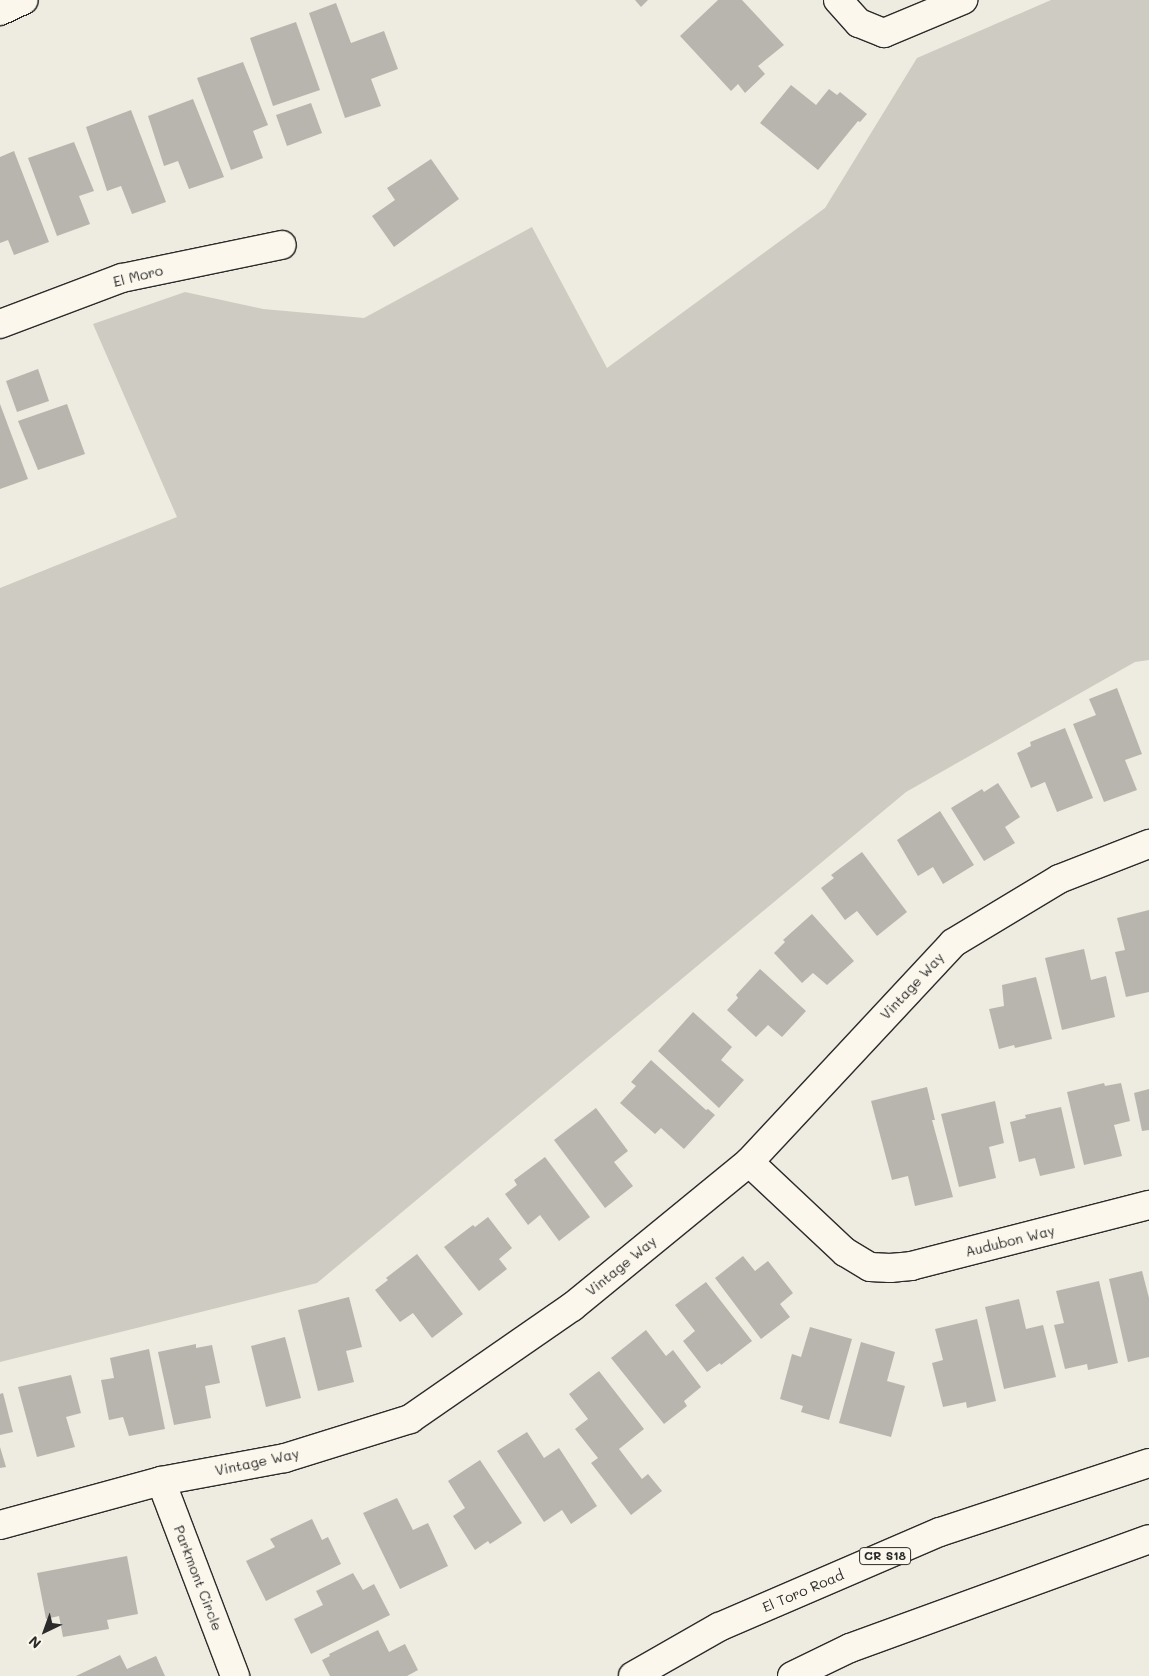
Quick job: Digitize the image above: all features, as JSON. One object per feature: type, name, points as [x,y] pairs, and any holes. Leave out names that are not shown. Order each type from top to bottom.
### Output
[{"type":"street","points":[[0,11],[24,0]]},
{"type":"street","points":[[838,0],[859,23],[884,33],[963,0]]},
{"type":"street","name":"El Moro","points":[[0,324],[122,278],[282,245]]},
{"type":"street","name":"Vintage Way","points":[[0,1525],[161,1481],[285,1458],[410,1419],[572,1306],[749,1162],[953,943],[1059,879],[1149,844]]},
{"type":"street","name":"Audubon Way","points":[[749,1162],[845,1252],[870,1267],[911,1266],[1149,1205]]},
{"type":"street","name":"El Toro Road","points":[[633,1676],[718,1627],[940,1532],[1149,1463]]},
{"type":"street","name":"Parkmont Circle","points":[[161,1481],[235,1676]]},
{"type":"street","points":[[792,1676],[850,1648],[1149,1539]]},
{"type":"shaded area","points":[[1051,0],[1149,0],[1149,660],[1135,662],[906,792],[317,1283],[0,1362],[0,588],[177,517],[93,324],[185,292],[263,309],[364,318],[532,227],[607,368],[825,208],[917,58]]},
{"type":"building","points":[[635,0],[648,0],[641,7]]},
{"type":"building","points":[[718,0],[742,0],[784,45],[758,66],[765,74],[745,93],[738,84],[731,91],[680,36]]},
{"type":"building","points":[[336,3],[351,43],[384,31],[398,69],[371,79],[381,106],[345,118],[309,13]]},
{"type":"building","points":[[296,22],[320,90],[273,106],[250,38]]},
{"type":"building","points":[[243,62],[268,125],[253,131],[263,158],[231,170],[197,78]]},
{"type":"building","points":[[791,85],[816,105],[829,89],[837,95],[840,92],[867,114],[860,122],[858,121],[818,170],[760,123]]},
{"type":"building","points":[[193,99],[224,177],[189,189],[178,161],[164,166],[148,116]]},
{"type":"building","points":[[311,103],[322,133],[287,146],[276,115]]},
{"type":"building","points":[[131,110],[166,202],[132,214],[121,186],[107,191],[86,127]]},
{"type":"building","points":[[74,142],[94,191],[79,196],[90,224],[57,236],[28,158]]},
{"type":"building","points":[[14,151],[49,242],[14,255],[8,240],[0,243],[0,157]]},
{"type":"building","points":[[431,159],[459,199],[394,247],[372,216],[395,200],[387,188]]},
{"type":"building","points":[[38,369],[49,401],[17,412],[6,381]]},
{"type":"building","points":[[0,404],[28,479],[0,489]]},
{"type":"building","points":[[67,404],[85,454],[38,470],[18,421]]},
{"type":"building","points":[[1117,688],[1142,754],[1125,760],[1137,790],[1104,802],[1073,724],[1096,715],[1089,699]]},
{"type":"building","points":[[1065,728],[1093,798],[1057,812],[1045,782],[1031,788],[1017,753],[1031,746],[1030,742]]},
{"type":"building","points":[[998,783],[1020,817],[1005,827],[1015,843],[984,861],[951,808],[982,789],[984,792]]},
{"type":"building","points":[[940,811],[974,865],[943,884],[933,867],[918,876],[897,840]]},
{"type":"building","points":[[862,852],[907,912],[877,936],[857,911],[845,920],[821,888],[834,878],[831,875]]},
{"type":"building","points":[[1149,910],[1149,992],[1126,997],[1115,952],[1125,950],[1117,918]]},
{"type":"building","points":[[812,914],[854,961],[827,985],[813,973],[802,983],[774,953],[785,942],[783,940]]},
{"type":"building","points":[[1084,949],[1091,980],[1106,976],[1115,1017],[1062,1030],[1045,958]]},
{"type":"building","points":[[760,969],[806,1011],[782,1037],[768,1025],[756,1037],[727,1010],[738,998],[736,995]]},
{"type":"building","points":[[1036,977],[1052,1039],[1015,1048],[1014,1045],[999,1049],[989,1009],[1004,1006],[1002,985]]},
{"type":"building","points":[[693,1012],[732,1047],[721,1060],[744,1080],[719,1108],[658,1051]]},
{"type":"building","points":[[651,1060],[706,1110],[708,1109],[715,1115],[684,1149],[661,1128],[655,1134],[620,1103],[636,1086],[631,1082]]},
{"type":"building","points":[[1104,1083],[1105,1086],[1121,1083],[1130,1121],[1114,1125],[1122,1156],[1084,1165],[1067,1092]]},
{"type":"building","points":[[927,1087],[935,1120],[932,1120],[953,1197],[915,1206],[908,1176],[892,1180],[871,1101]]},
{"type":"building","points":[[1149,1089],[1149,1130],[1142,1131],[1134,1093]]},
{"type":"building","points":[[995,1101],[1004,1143],[989,1147],[996,1178],[959,1187],[941,1114]]},
{"type":"building","points":[[1061,1107],[1075,1168],[1040,1176],[1035,1158],[1019,1162],[1010,1122],[1026,1118],[1025,1115]]},
{"type":"building","points":[[596,1108],[628,1151],[614,1162],[633,1186],[605,1208],[554,1140]]},
{"type":"building","points":[[545,1157],[590,1217],[559,1241],[540,1215],[528,1225],[505,1194],[517,1185],[514,1180]]},
{"type":"building","points":[[488,1217],[512,1248],[499,1259],[507,1269],[479,1291],[444,1247],[473,1225],[475,1227]]},
{"type":"building","points":[[417,1254],[463,1314],[432,1338],[413,1313],[400,1322],[375,1290],[388,1280],[386,1278]]},
{"type":"building","points":[[743,1256],[755,1271],[768,1261],[793,1293],[780,1304],[790,1317],[761,1339],[715,1278]]},
{"type":"building","points":[[1142,1271],[1149,1298],[1149,1357],[1128,1362],[1109,1279]]},
{"type":"building","points":[[1099,1281],[1118,1363],[1088,1370],[1087,1364],[1065,1369],[1054,1325],[1064,1323],[1056,1291]]},
{"type":"building","points":[[706,1282],[752,1341],[721,1365],[720,1363],[707,1372],[683,1341],[695,1331],[675,1305]]},
{"type":"building","points":[[349,1297],[362,1347],[346,1351],[354,1382],[318,1391],[298,1310]]},
{"type":"building","points":[[1019,1299],[1026,1329],[1043,1325],[1056,1377],[1004,1389],[985,1307]]},
{"type":"building","points":[[977,1319],[996,1401],[967,1408],[966,1402],[943,1407],[932,1363],[943,1360],[935,1329]]},
{"type":"building","points":[[810,1327],[852,1339],[829,1420],[801,1412],[803,1406],[780,1399],[792,1354],[801,1357]]},
{"type":"building","points":[[646,1330],[666,1356],[673,1350],[701,1387],[684,1401],[687,1406],[664,1424],[611,1358]]},
{"type":"building","points":[[285,1337],[301,1398],[266,1407],[251,1346]]},
{"type":"building","points":[[861,1342],[895,1352],[887,1381],[905,1386],[891,1437],[839,1423]]},
{"type":"building","points":[[196,1344],[196,1348],[212,1345],[220,1383],[205,1386],[211,1418],[174,1425],[158,1352]]},
{"type":"building","points":[[149,1349],[165,1429],[129,1436],[123,1417],[109,1420],[101,1380],[114,1378],[110,1358]]},
{"type":"building","points":[[599,1371],[644,1429],[619,1449],[642,1479],[648,1474],[662,1491],[631,1515],[591,1463],[598,1458],[575,1429],[588,1419],[569,1394]]},
{"type":"building","points":[[71,1375],[81,1413],[66,1417],[75,1447],[37,1457],[18,1387]]},
{"type":"building","points":[[3,1393],[13,1432],[0,1435],[0,1394]]},
{"type":"building","points":[[527,1432],[544,1458],[559,1448],[597,1506],[571,1524],[562,1510],[544,1522],[497,1451]]},
{"type":"building","points":[[0,1447],[6,1467],[0,1468]]},
{"type":"building","points":[[480,1460],[522,1523],[490,1544],[488,1541],[475,1550],[453,1516],[465,1508],[448,1481]]},
{"type":"building","points":[[397,1498],[413,1530],[428,1523],[448,1566],[400,1589],[363,1513]]},
{"type":"building","points":[[312,1519],[322,1540],[328,1537],[341,1564],[266,1601],[246,1561],[275,1547],[270,1539]]},
{"type":"building","points":[[127,1556],[138,1614],[107,1620],[109,1629],[63,1637],[59,1616],[46,1619],[37,1573]]},
{"type":"building","points":[[353,1573],[363,1590],[374,1584],[390,1615],[311,1654],[294,1619],[323,1605],[316,1591]]},
{"type":"building","points":[[378,1630],[389,1652],[405,1644],[418,1670],[407,1676],[330,1676],[322,1660],[330,1656],[329,1654]]},
{"type":"building","points":[[120,1655],[127,1669],[156,1656],[165,1676],[76,1676]]}]
